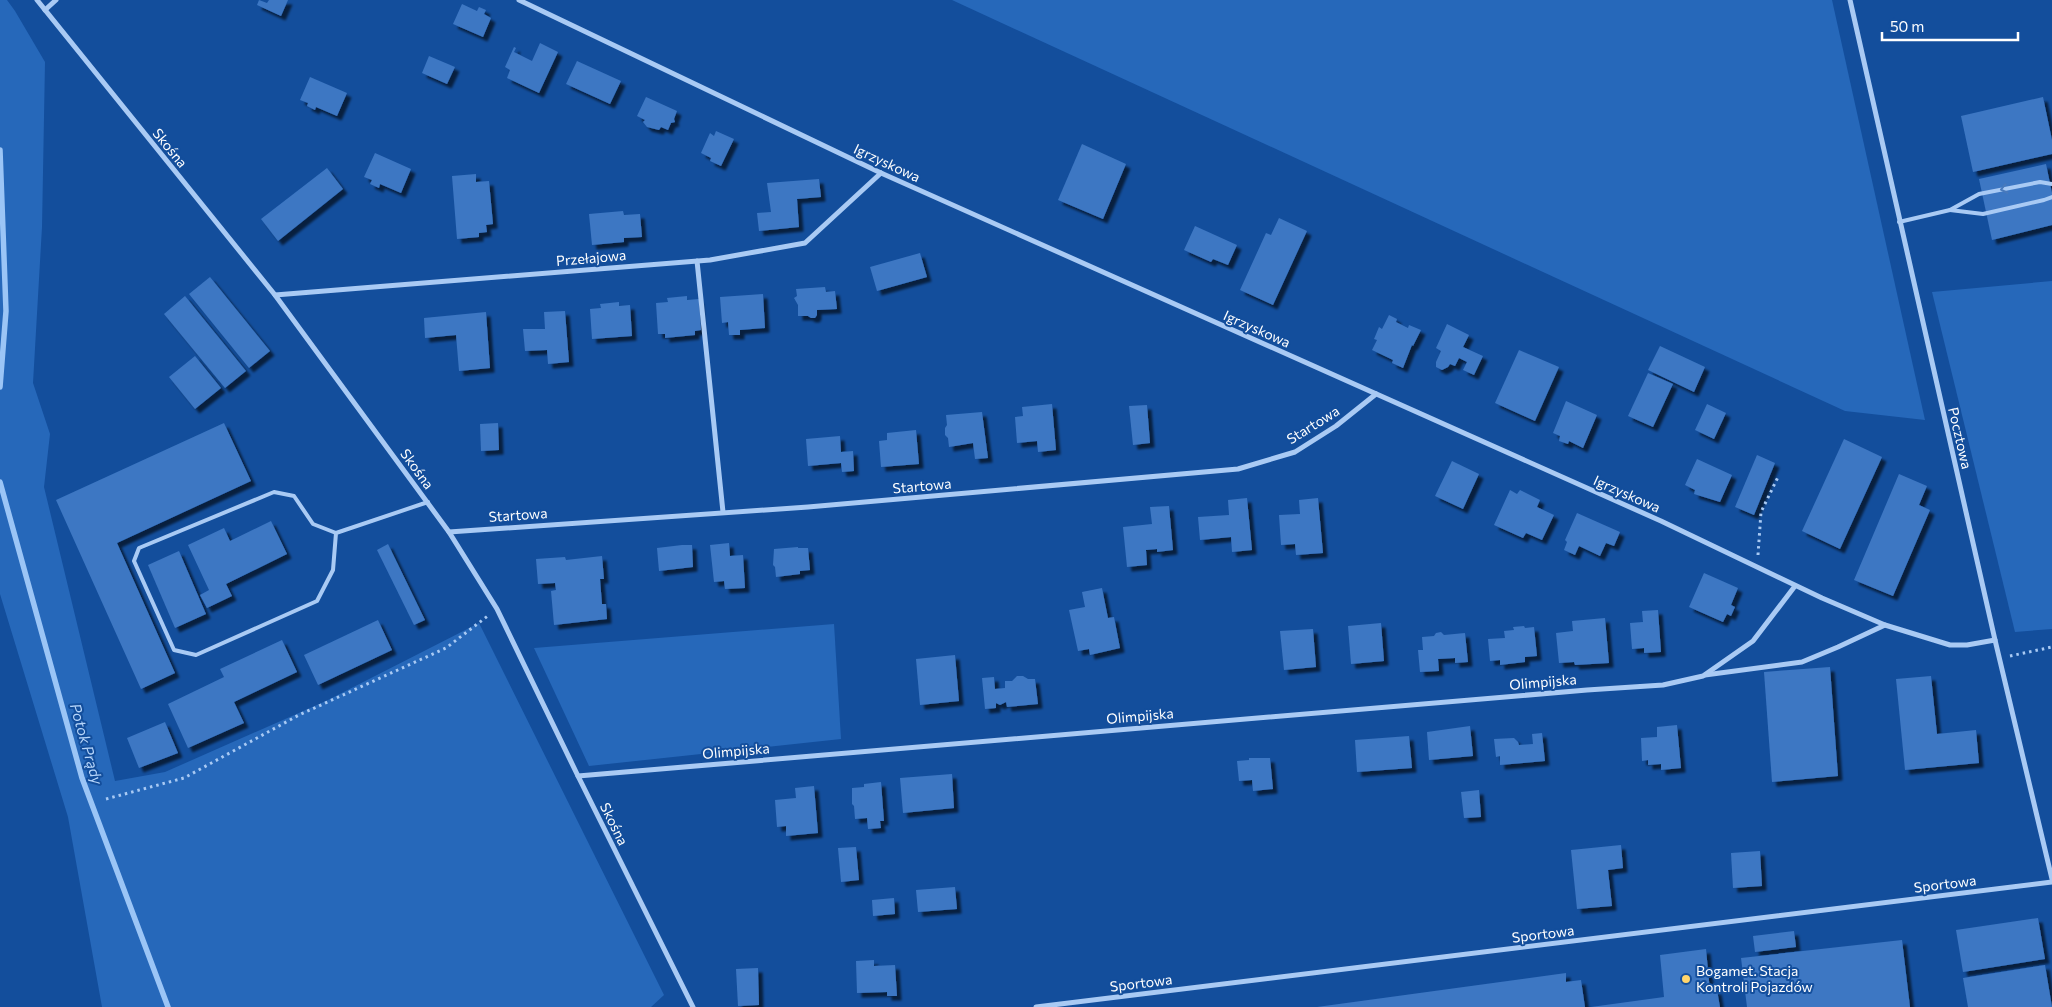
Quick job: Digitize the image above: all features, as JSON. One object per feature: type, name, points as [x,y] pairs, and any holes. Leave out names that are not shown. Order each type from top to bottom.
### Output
[{"type":"street","name":"Skośna","points":[[37,0],[275,295],[449,532],[497,608],[693,1007]]},
{"type":"street","points":[[45,10],[56,0]]},
{"type":"street","name":"Igrzyskowa","points":[[519,0],[881,173],[1661,521],[1795,586],[1885,625],[1950,645],[1967,645],[1995,640]]},
{"type":"street","name":"Pocztowa","points":[[1850,0],[1899,222],[2052,881]]},
{"type":"street","name":"Przełajowa","points":[[275,295],[696,261],[805,243],[881,173]]},
{"type":"street","points":[[696,261],[723,512]]},
{"type":"street","name":"Startowa","points":[[449,532],[808,507],[1238,469],[1295,452],[1336,426],[1376,394]]},
{"type":"street","name":"Olimpijska","points":[[1703,676],[1753,640],[1795,586]]},
{"type":"street","name":"Olimpijska","points":[[578,776],[1663,685],[1703,676],[1802,662],[1838,648],[1885,625]]},
{"type":"street","name":"Sportowa","points":[[1036,1007],[2052,881]]},
{"type":"lane","points":[[1899,222],[1950,210],[1979,194],[2040,182],[2052,184]]},
{"type":"lane","points":[[1950,210],[1983,214],[2044,200],[2052,196]]},
{"type":"lane","points":[[336,533],[333,570],[317,601],[196,656],[174,650],[134,561],[139,548],[274,492],[294,496],[313,524],[336,533],[428,502]]},
{"type":"path","points":[[1758,567],[1761,512],[1779,475]]},
{"type":"path","points":[[106,799],[184,778],[299,715],[446,648],[497,608]]},
{"type":"path","points":[[2000,658],[2052,647]]},
{"type":"shaded area","points":[[0,0],[7,0],[15,11],[45,62],[42,227],[33,383],[50,434],[44,487],[115,781],[165,772],[326,701],[479,623],[664,995],[651,1007],[102,1007],[68,817],[0,594]]},
{"type":"shaded area","points":[[952,0],[1832,0],[1925,420],[1845,411]]},
{"type":"shaded area","points":[[2052,281],[2052,629],[2015,632],[1932,292]]},
{"type":"shaded area","points":[[834,624],[841,739],[589,766],[534,648]]},
{"type":"building","points":[[259,0],[267,3],[269,0],[288,0],[281,16],[257,5]]},
{"type":"building","points":[[462,4],[477,11],[479,7],[486,10],[484,14],[491,18],[483,37],[453,24]]},
{"type":"building","points":[[540,43],[558,52],[539,93],[507,78],[510,70],[505,67],[514,47],[516,48],[514,52],[532,61]]},
{"type":"building","points":[[429,56],[455,67],[447,84],[422,73]]},
{"type":"building","points":[[577,61],[621,81],[610,104],[566,84]]},
{"type":"building","points":[[310,77],[347,93],[337,116],[316,107],[315,110],[307,106],[308,103],[300,100]]},
{"type":"building","points":[[646,97],[677,111],[674,119],[675,122],[671,123],[668,130],[661,127],[659,130],[647,127],[643,122],[645,120],[637,116]]},
{"type":"building","points":[[2043,97],[2052,140],[2052,154],[1973,172],[1961,116]]},
{"type":"building","points":[[716,131],[734,139],[721,166],[710,161],[711,158],[701,153],[710,133],[714,136]]},
{"type":"building","points":[[1082,144],[1126,164],[1103,219],[1058,200]]},
{"type":"building","points":[[375,153],[411,169],[401,193],[380,184],[379,188],[370,184],[372,180],[364,177]]},
{"type":"building","points":[[2046,164],[2052,193],[2052,225],[1992,240],[1979,179]]},
{"type":"building","points":[[327,168],[343,189],[278,241],[261,219]]},
{"type":"building","points":[[476,174],[476,182],[489,181],[493,224],[486,225],[487,232],[479,233],[479,237],[457,239],[452,176]]},
{"type":"building","points":[[819,179],[821,197],[797,199],[799,227],[759,231],[757,213],[771,212],[767,183]]},
{"type":"building","points":[[623,211],[624,215],[640,214],[642,237],[624,238],[624,242],[592,245],[589,214]]},
{"type":"building","points":[[1279,218],[1307,231],[1273,305],[1240,290],[1266,233],[1271,235]]},
{"type":"building","points":[[1195,226],[1237,245],[1228,265],[1213,259],[1211,262],[1184,250]]},
{"type":"building","points":[[920,253],[927,277],[877,291],[870,267]]},
{"type":"building","points":[[210,277],[270,351],[249,368],[189,294]]},
{"type":"building","points":[[825,287],[826,292],[835,291],[837,309],[817,310],[815,318],[798,316],[798,305],[794,298],[797,296],[796,289]]},
{"type":"building","points":[[763,294],[765,328],[740,330],[740,335],[729,335],[728,322],[722,323],[720,297]]},
{"type":"building","points":[[185,296],[246,371],[225,388],[164,314]]},
{"type":"building","points":[[687,296],[687,300],[699,299],[701,330],[695,331],[695,335],[665,338],[665,334],[658,334],[656,303],[668,302],[667,298]]},
{"type":"building","points":[[619,302],[619,306],[630,305],[632,336],[592,339],[590,309],[601,308],[600,304]]},
{"type":"building","points":[[565,311],[569,362],[548,364],[547,350],[525,351],[523,329],[545,329],[544,312]]},
{"type":"building","points":[[486,312],[490,368],[459,371],[456,335],[425,338],[424,318]]},
{"type":"building","points":[[1389,315],[1397,319],[1396,322],[1408,328],[1409,325],[1421,330],[1412,345],[1403,368],[1392,363],[1393,360],[1372,350],[1377,340],[1374,339],[1379,327],[1382,329]]},
{"type":"building","points":[[1447,324],[1469,335],[1463,347],[1483,356],[1474,375],[1463,370],[1467,362],[1459,358],[1455,366],[1450,364],[1442,370],[1436,367],[1441,351],[1436,348]]},
{"type":"building","points":[[1660,346],[1705,367],[1694,392],[1648,370]]},
{"type":"building","points":[[1519,350],[1559,367],[1535,421],[1495,403]]},
{"type":"building","points":[[195,356],[221,388],[195,409],[169,377]]},
{"type":"building","points":[[1648,373],[1673,384],[1653,427],[1628,416]]},
{"type":"building","points":[[1566,401],[1597,415],[1583,448],[1569,441],[1568,444],[1559,441],[1560,436],[1553,433]]},
{"type":"building","points":[[1052,404],[1056,450],[1038,452],[1037,441],[1017,443],[1015,417],[1023,416],[1022,407]]},
{"type":"building","points":[[1707,404],[1726,413],[1714,439],[1695,430]]},
{"type":"building","points":[[1147,405],[1150,443],[1133,445],[1129,406]]},
{"type":"building","points":[[982,412],[988,458],[975,459],[973,443],[949,447],[948,438],[945,435],[946,415]]},
{"type":"building","points":[[224,423],[251,481],[117,543],[175,673],[141,689],[56,500]]},
{"type":"building","points":[[498,423],[499,450],[481,451],[480,424]]},
{"type":"building","points":[[916,430],[919,464],[881,467],[879,441],[887,440],[887,433]]},
{"type":"building","points":[[840,436],[841,452],[853,451],[854,471],[842,472],[841,463],[808,466],[806,439]]},
{"type":"building","points":[[1844,439],[1882,457],[1840,549],[1802,531]]},
{"type":"building","points":[[1757,455],[1775,463],[1754,515],[1735,507]]},
{"type":"building","points":[[1697,459],[1732,475],[1720,502],[1694,494],[1695,490],[1685,485]]},
{"type":"building","points":[[1452,461],[1479,474],[1463,509],[1435,496]]},
{"type":"building","points":[[1899,474],[1927,486],[1919,505],[1930,510],[1893,596],[1854,580]]},
{"type":"building","points":[[1510,490],[1517,494],[1520,490],[1540,500],[1537,507],[1554,515],[1542,540],[1526,533],[1523,538],[1494,525]]},
{"type":"building","points":[[1247,498],[1252,550],[1232,552],[1231,537],[1200,540],[1198,517],[1229,515],[1228,500]]},
{"type":"building","points":[[1318,498],[1323,553],[1296,555],[1295,544],[1281,545],[1279,515],[1300,514],[1299,500]]},
{"type":"building","points":[[1169,506],[1173,550],[1157,552],[1157,549],[1146,550],[1147,565],[1127,567],[1123,527],[1152,524],[1150,507]]},
{"type":"building","points":[[1577,513],[1620,532],[1614,546],[1606,543],[1600,556],[1579,546],[1575,555],[1564,550],[1567,542],[1565,540]]},
{"type":"building","points":[[271,521],[287,554],[226,584],[232,596],[207,608],[200,595],[209,590],[188,545],[224,528],[230,541]]},
{"type":"building","points":[[729,543],[730,556],[743,555],[745,588],[725,589],[724,581],[714,582],[710,545]]},
{"type":"building","points":[[388,544],[425,620],[414,625],[377,550]]},
{"type":"building","points":[[692,545],[693,567],[659,571],[657,548]]},
{"type":"building","points":[[808,548],[810,570],[800,571],[800,574],[776,577],[773,565],[774,549]]},
{"type":"building","points":[[179,551],[206,614],[175,628],[148,565]]},
{"type":"building","points":[[602,556],[604,579],[600,579],[602,604],[606,604],[607,619],[554,625],[551,591],[556,590],[555,583],[538,584],[536,559],[565,557],[566,560]]},
{"type":"building","points":[[1704,573],[1738,588],[1731,605],[1735,607],[1731,616],[1727,614],[1723,622],[1689,607]]},
{"type":"building","points":[[1102,588],[1108,618],[1114,617],[1120,648],[1090,655],[1089,649],[1078,651],[1069,610],[1085,607],[1082,592]]},
{"type":"building","points":[[1658,610],[1661,652],[1644,653],[1644,648],[1632,649],[1630,623],[1643,622],[1642,611]]},
{"type":"building","points":[[1605,618],[1609,663],[1575,665],[1574,662],[1559,663],[1556,633],[1573,631],[1572,621]]},
{"type":"building","points":[[378,620],[392,650],[318,685],[304,655]]},
{"type":"building","points":[[1381,623],[1384,661],[1351,664],[1348,626]]},
{"type":"building","points":[[1524,626],[1525,628],[1534,627],[1537,656],[1525,657],[1525,662],[1500,665],[1500,660],[1490,661],[1488,639],[1505,638],[1504,631],[1514,630],[1513,627]]},
{"type":"building","points":[[1313,629],[1316,667],[1284,670],[1280,631]]},
{"type":"building","points":[[1441,632],[1444,635],[1465,633],[1468,662],[1455,663],[1455,658],[1438,659],[1439,671],[1420,672],[1418,650],[1423,650],[1422,637],[1434,636],[1436,633]]},
{"type":"building","points":[[282,640],[297,672],[234,702],[244,723],[188,748],[168,704],[224,677],[220,669]]},
{"type":"building","points":[[955,655],[959,701],[920,705],[916,659]]},
{"type":"building","points":[[1830,667],[1838,776],[1772,782],[1764,672]]},
{"type":"building","points":[[1017,676],[1035,679],[1038,704],[1007,707],[1006,702],[1000,705],[996,703],[996,708],[985,709],[982,678],[994,677],[995,689],[1005,688],[1005,681],[1012,681]]},
{"type":"building","points":[[1931,676],[1937,734],[1976,730],[1979,763],[1905,770],[1896,679]]},
{"type":"building","points":[[165,722],[178,753],[139,768],[127,738]]},
{"type":"building","points":[[1677,725],[1681,768],[1661,770],[1661,764],[1648,765],[1648,760],[1642,761],[1641,738],[1657,737],[1657,727]]},
{"type":"building","points":[[1470,726],[1473,756],[1429,760],[1427,732]]},
{"type":"building","points":[[1542,733],[1545,761],[1500,765],[1500,756],[1496,757],[1494,739],[1514,738],[1519,745],[1533,744],[1532,734]]},
{"type":"building","points":[[1409,736],[1412,768],[1357,772],[1355,740]]},
{"type":"building","points":[[1249,758],[1270,758],[1273,789],[1253,791],[1252,780],[1239,781],[1237,761],[1249,760]]},
{"type":"building","points":[[952,774],[954,808],[903,813],[900,778]]},
{"type":"building","points":[[881,782],[884,821],[880,821],[881,828],[868,829],[867,818],[855,819],[854,806],[852,804],[852,788]]},
{"type":"building","points":[[814,786],[818,833],[786,836],[786,826],[777,827],[775,800],[796,798],[795,788]]},
{"type":"building","points":[[1479,790],[1481,817],[1464,818],[1461,792]]},
{"type":"building","points":[[1621,845],[1623,868],[1608,870],[1612,906],[1577,909],[1571,850]]},
{"type":"building","points":[[856,847],[859,880],[841,882],[838,848]]},
{"type":"building","points":[[1760,851],[1762,886],[1733,888],[1731,853]]},
{"type":"building","points":[[955,887],[957,909],[918,912],[916,890]]},
{"type":"building","points":[[894,898],[895,914],[873,916],[872,900]]},
{"type":"building","points":[[2038,918],[2045,959],[1963,972],[1956,930]]},
{"type":"building","points":[[1794,931],[1796,947],[1755,952],[1753,936]]},
{"type":"building","points":[[1902,940],[1910,1007],[1747,1007],[1741,958]]},
{"type":"building","name":"Bogamet. Stacja Kontroli Pojazdów","points":[[1706,949],[1710,991],[1717,990],[1720,1007],[1591,1007],[1664,997],[1660,955]]},
{"type":"building","points":[[874,960],[874,966],[895,965],[897,996],[887,996],[887,992],[857,993],[856,961]]},
{"type":"building","points":[[2045,965],[2052,1007],[1968,1007],[1963,978]]},
{"type":"building","points":[[758,968],[759,1005],[738,1006],[736,969]]},
{"type":"building","points":[[1566,973],[1566,982],[1581,980],[1585,1007],[1317,1007]]},
{"type":"waterway","name":"Potok Prądy","points":[[0,150],[6,311],[0,387]]},
{"type":"waterway","name":"Potok Prądy","points":[[0,482],[82,778],[168,1007]]},
{"type":"place","name":"Bogamet. Stacja Kontroli Pojazdów","points":[[1686,979]]}]
